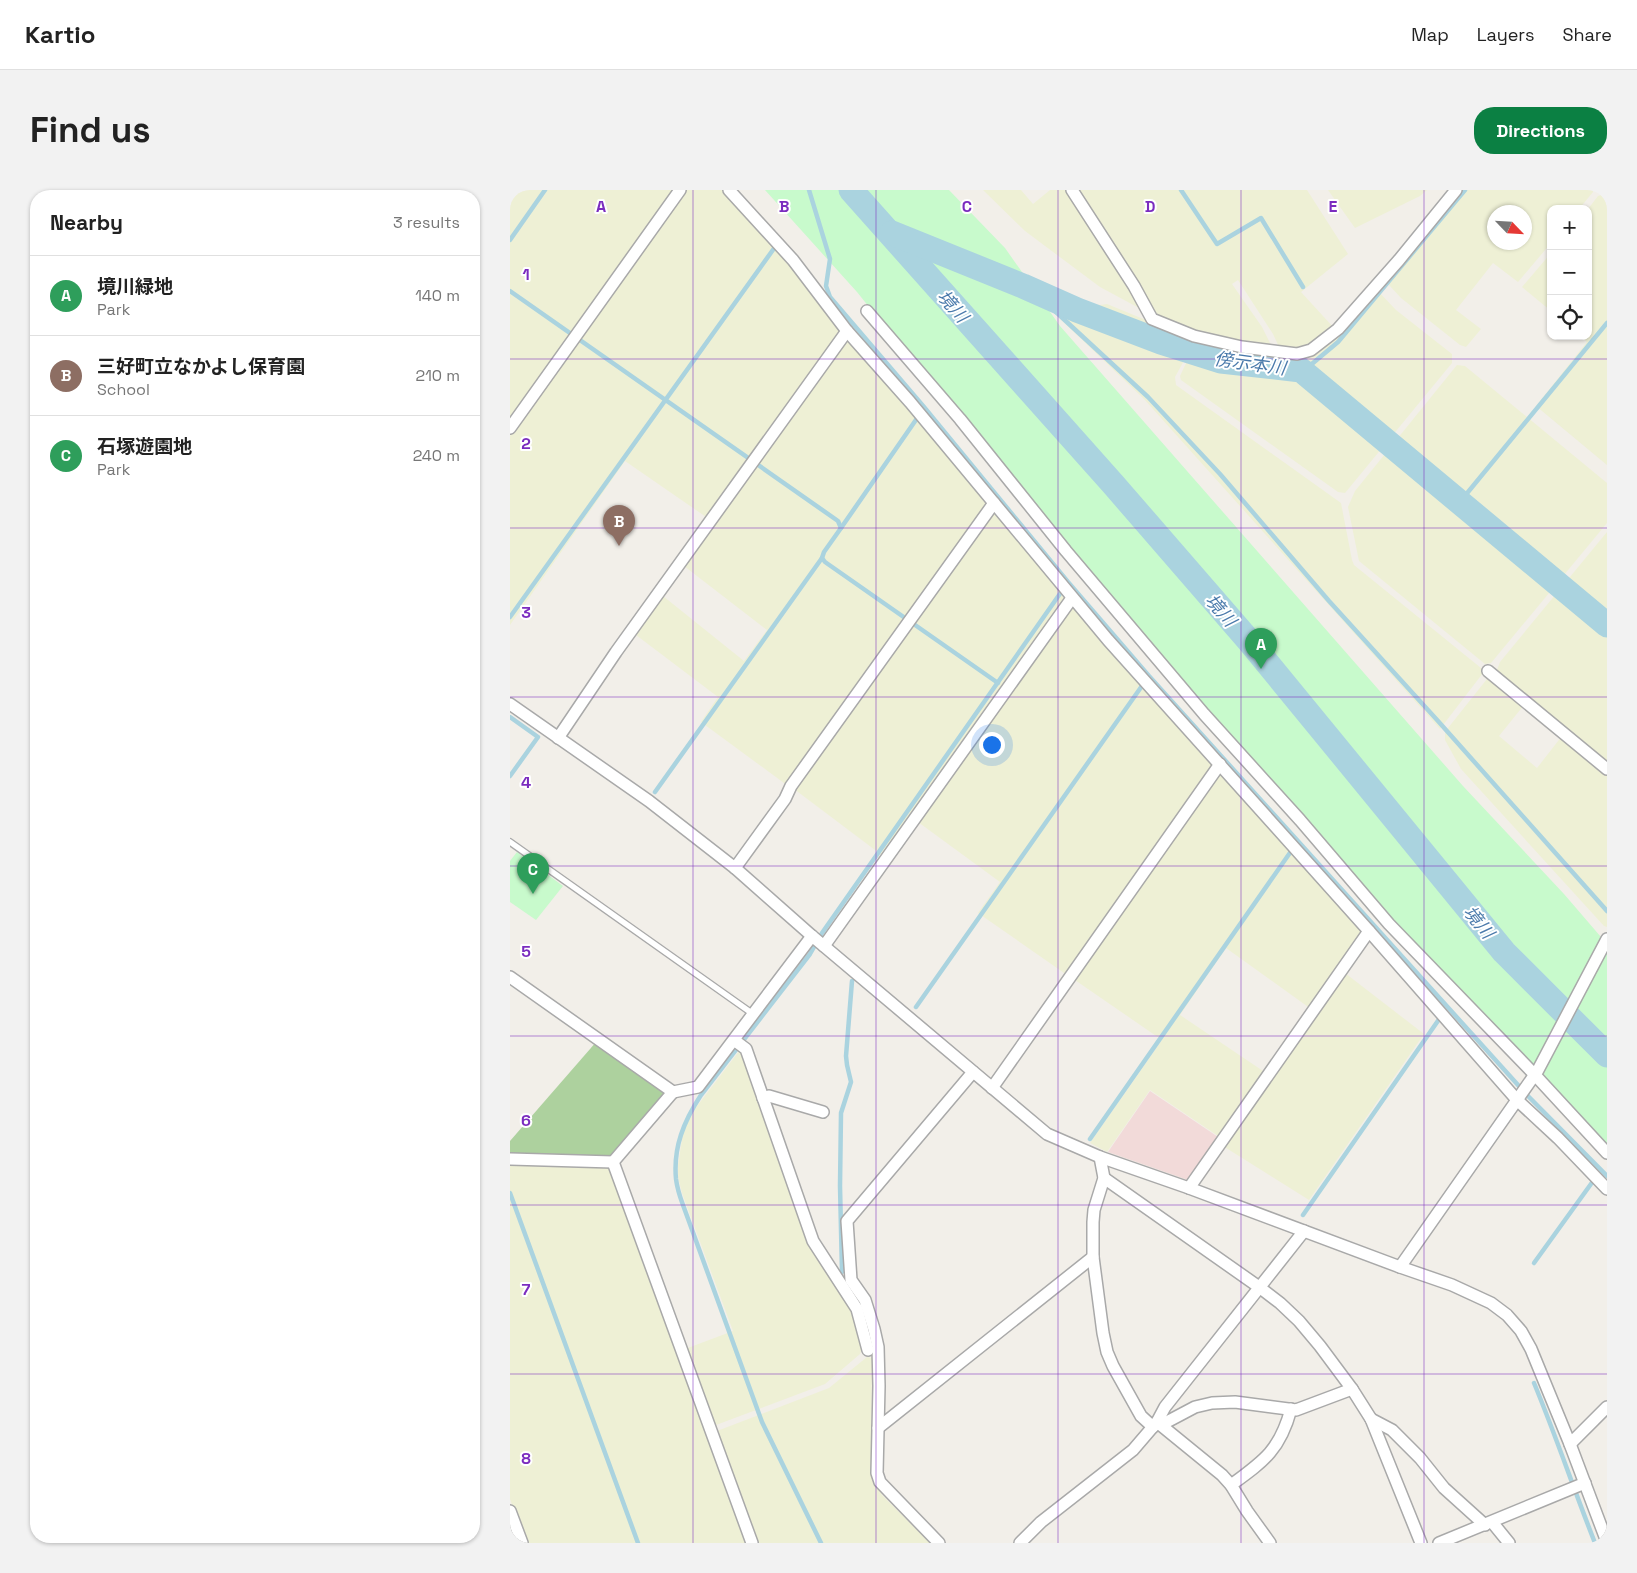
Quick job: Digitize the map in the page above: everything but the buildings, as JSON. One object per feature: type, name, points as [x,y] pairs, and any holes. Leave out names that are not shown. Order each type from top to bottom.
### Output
[{"type":"street","points":[[510,428],[680,190]]},
{"type":"street","points":[[729,190],[793,260],[847,331],[910,402],[1072,598],[1517,1100],[1558,1138],[1607,1189]]},
{"type":"street","points":[[1072,190],[1134,286],[1152,320],[1195,336],[1242,347],[1297,354],[1311,350],[1338,329],[1399,260],[1456,190]]},
{"type":"street","points":[[867,311],[1204,714],[1300,820],[1389,924],[1607,1153]]},
{"type":"street","points":[[558,738],[616,652],[847,331]]},
{"type":"street","points":[[736,868],[785,799],[791,786],[994,503]]},
{"type":"street","points":[[824,946],[1072,598]]},
{"type":"street","points":[[1488,671],[1607,769]]},
{"type":"street","points":[[510,704],[649,801],[736,868],[812,936],[1047,1134],[1100,1157],[1452,1285],[1491,1303],[1507,1315],[1521,1330],[1531,1349],[1607,1542]]},
{"type":"street","points":[[992,1088],[1220,764]]},
{"type":"street","points":[[1189,1188],[1370,932]]},
{"type":"street","points":[[613,1162],[673,1092],[698,1087],[812,936]]},
{"type":"street","points":[[1400,1267],[1534,1076],[1607,939]]},
{"type":"street","points":[[510,977],[673,1092]]},
{"type":"street","points":[[734,1040],[746,1049],[813,1241],[846,1282],[865,1300],[878,1347],[877,1473],[880,1482],[939,1543]]},
{"type":"street","points":[[868,1350],[857,1309],[846,1282],[847,1221],[973,1072]]},
{"type":"street","points":[[763,1098],[769,1096],[823,1112]]},
{"type":"street","points":[[1100,1157],[1104,1178],[1094,1210],[1093,1257],[1106,1352],[1141,1416],[1157,1425],[1222,1475],[1231,1485],[1270,1543]]},
{"type":"street","points":[[510,1159],[613,1162]]},
{"type":"street","points":[[613,1162],[752,1543]]},
{"type":"street","points":[[1104,1178],[1259,1287],[1299,1321],[1352,1389],[1371,1419],[1421,1543]]},
{"type":"street","points":[[1020,1543],[1041,1522],[1133,1450],[1157,1425],[1166,1407],[1304,1231]]},
{"type":"street","points":[[878,1428],[1093,1257]]},
{"type":"street","points":[[1157,1425],[1194,1407],[1212,1403],[1235,1402],[1296,1410],[1352,1389]]},
{"type":"street","points":[[1570,1444],[1607,1408]]},
{"type":"street","points":[[1231,1485],[1258,1465],[1275,1447],[1283,1434],[1291,1409]]},
{"type":"street","points":[[1371,1419],[1392,1430],[1425,1464],[1444,1488],[1509,1543]]},
{"type":"street","points":[[1439,1543],[1585,1483]]},
{"type":"street","points":[[510,1511],[522,1543]]},
{"type":"lane","points":[[510,842],[754,1014]]},
{"type":"shaded area","points":[[1150,1091],[1221,1139],[1188,1180],[1108,1152]]},
{"type":"green space","points":[[510,190],[675,190],[510,423]]},
{"type":"green space","points":[[683,190],[724,190],[772,241],[842,331],[709,519],[625,461],[510,625],[510,436]]},
{"type":"green space","points":[[765,190],[949,190],[1005,248],[1060,326],[1463,786],[1564,894],[1607,944],[1607,1155],[1516,1058],[1093,587],[857,292]]},
{"type":"green space","points":[[983,190],[1021,190],[1033,204],[1050,190],[1067,190],[1132,293],[1139,308],[1100,287],[1025,231]]},
{"type":"green space","points":[[1077,190],[1307,190],[1348,254],[1301,292],[1334,328],[1317,343],[1295,350],[1279,347],[1273,334],[1238,280],[1232,284],[1262,327],[1272,347],[1266,348],[1185,330],[1154,315]]},
{"type":"green space","points":[[1328,190],[1427,190],[1420,196],[1355,228]]},
{"type":"green space","points":[[1460,190],[1593,190],[1582,205],[1547,205],[1547,248],[1518,282],[1493,263],[1456,310],[1481,329],[1466,347],[1460,345],[1401,298],[1389,285],[1387,278]]},
{"type":"green space","points":[[1604,194],[1607,197],[1607,465],[1536,406],[1587,342],[1585,340],[1592,340],[1591,205],[1598,196]]},
{"type":"green space","points":[[1547,258],[1547,308],[1522,287]]},
{"type":"green space","points":[[1378,291],[1396,310],[1452,354],[1452,363],[1345,493],[1338,492],[1181,380],[1180,376],[1197,340],[1298,357]]},
{"type":"green space","points":[[1054,296],[1100,305],[1107,304],[1192,339],[1186,357],[1175,377],[1176,385],[1341,503],[1354,565],[1481,668],[1483,673],[1440,729],[1144,399],[1055,314],[1049,305]]},
{"type":"green space","points":[[849,337],[987,500],[987,507],[788,786],[701,722],[718,697],[636,635],[663,596],[744,661],[767,630],[684,566]]},
{"type":"green space","points":[[1457,365],[1465,366],[1607,483],[1607,523],[1491,663],[1485,664],[1359,561],[1348,507],[1355,491]]},
{"type":"green space","points":[[997,511],[1066,596],[883,856],[794,789],[990,512]]},
{"type":"green space","points":[[1607,532],[1607,764],[1499,676],[1497,670],[1500,662]]},
{"type":"green space","points":[[1073,606],[1213,763],[1213,767],[1067,975],[978,913],[1000,882],[918,822]]},
{"type":"green space","points":[[1487,679],[1494,679],[1524,705],[1499,736],[1537,768],[1562,736],[1607,773],[1607,927],[1604,926],[1461,769],[1445,740],[1445,733],[1448,728]]},
{"type":"green space","points":[[1218,771],[1222,772],[1362,931],[1363,935],[1311,1009],[1226,948],[1180,1015],[1266,1073],[1221,1138],[1150,1090],[1107,1152],[1090,1143],[1162,1040],[1072,978]]},
{"type":"green space","points":[[517,852],[563,886],[536,920],[510,902],[510,861]]},
{"type":"green space","points":[[1345,973],[1424,1034],[1309,1200],[1223,1146]]},
{"type":"green space","points":[[597,1041],[667,1091],[611,1157],[510,1155],[510,1141]]},
{"type":"green space","points":[[740,1050],[744,1052],[793,1191],[853,1307],[862,1348],[860,1354],[825,1384],[716,1425],[712,1424],[685,1349],[733,1331],[682,1193],[678,1177],[678,1165],[683,1133],[691,1114]]},
{"type":"green space","points":[[510,1162],[605,1165],[612,1170],[749,1543],[526,1543],[510,1499]]},
{"type":"green space","points":[[867,1357],[872,1358],[871,1476],[882,1495],[930,1543],[755,1543],[717,1431],[829,1388]]},
{"type":"waterway","points":[[510,240],[545,190]]},
{"type":"waterway","points":[[809,190],[830,259],[826,286],[830,297],[1149,676],[1527,1095],[1607,1176]]},
{"type":"waterway","name":"境川","points":[[851,190],[1113,484],[1250,642],[1504,952],[1607,1055]]},
{"type":"waterway","points":[[1181,190],[1217,244],[1261,218],[1303,287]]},
{"type":"waterway","points":[[1301,370],[1313,363],[1338,342],[1465,190]]},
{"type":"waterway","name":"傍示本川","points":[[892,233],[1077,310],[1161,342],[1221,361],[1301,370],[1607,625]]},
{"type":"waterway","points":[[510,617],[775,247]]},
{"type":"waterway","points":[[510,291],[838,521],[841,528],[824,552],[822,558],[825,562],[998,683]]},
{"type":"waterway","points":[[1057,301],[1054,305],[1056,312],[1148,397],[1220,474],[1329,601],[1607,911]]},
{"type":"waterway","points":[[1459,503],[1607,323]]},
{"type":"waterway","points":[[841,528],[920,414]]},
{"type":"waterway","points":[[655,792],[822,558]]},
{"type":"waterway","points":[[821,1543],[762,1422],[682,1202],[676,1179],[678,1145],[685,1125],[701,1095],[810,954],[822,933],[1064,588]]},
{"type":"waterway","points":[[916,1007],[1144,683]]},
{"type":"waterway","points":[[510,717],[538,737],[510,776]]},
{"type":"waterway","points":[[1090,1139],[1294,847]]},
{"type":"waterway","points":[[842,1272],[841,1113],[851,1082],[846,1056],[852,981]]},
{"type":"waterway","points":[[1303,1215],[1442,1015]]},
{"type":"waterway","points":[[1534,1263],[1596,1177]]},
{"type":"waterway","points":[[510,1193],[638,1543]]},
{"type":"waterway","points":[[1534,1383],[1595,1543]]},
{"type":"place","name":"三好町立なかよし保育園","points":[[619,546]]},
{"type":"place","name":"境川緑地","points":[[1261,669]]},
{"type":"place","name":"石塚遊園地","points":[[533,894]]}]
